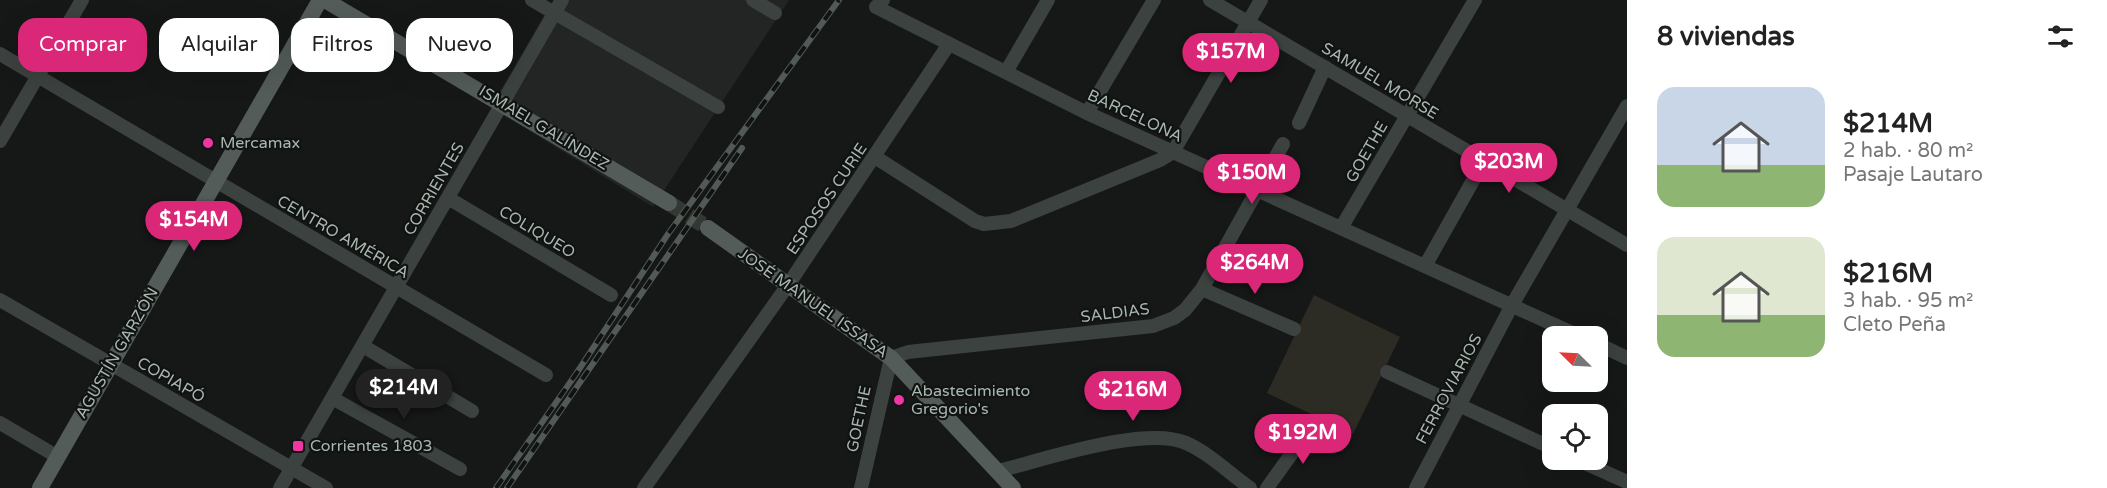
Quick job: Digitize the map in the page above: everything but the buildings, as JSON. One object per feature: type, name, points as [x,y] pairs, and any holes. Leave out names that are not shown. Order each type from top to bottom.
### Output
[{"type":"main road","name":"AGUSTÍN GARZÓN","points":[[40,488],[320,0]]},
{"type":"main road","name":"ISMAEL GALÍNDEZ","points":[[325,0],[669,203]]},
{"type":"main road","name":"JOSÉ MANUEL ISSASA","points":[[708,228],[891,358],[1013,488]]},
{"type":"street","points":[[0,141],[82,0]]},
{"type":"street","points":[[532,0],[718,107]]},
{"type":"street","name":"CORRIENTES","points":[[280,488],[562,0]]},
{"type":"street","points":[[753,0],[776,13]]},
{"type":"street","points":[[1006,72],[1048,0]]},
{"type":"street","points":[[1087,113],[1154,0]]},
{"type":"street","name":"SAMUEL MORSE","points":[[1210,0],[1627,245]]},
{"type":"street","points":[[875,157],[964,215],[984,224],[1011,221],[1160,160],[1173,152],[1261,0]]},
{"type":"street","name":"GOETHE","points":[[1341,228],[1475,0]]},
{"type":"street","name":"BARCELONA","points":[[880,4],[949,44],[1087,113],[1558,326]]},
{"type":"street","name":"ESPOSOS CURIE","points":[[644,488],[788,285],[949,44]]},
{"type":"street","name":"CENTRO AMÉRICA","points":[[0,54],[546,375]]},
{"type":"street","points":[[1299,123],[1325,67]]},
{"type":"street","name":"FERROVIARIOS","points":[[1419,486],[1512,305],[1627,106]]},
{"type":"street","name":"SALDIAS","points":[[891,358],[908,352],[1153,326],[1174,318],[1185,310],[1202,289],[1283,144]]},
{"type":"street","points":[[1425,266],[1484,161]]},
{"type":"street","name":"COLIQUEO","points":[[448,198],[611,295]]},
{"type":"street","points":[[1202,289],[1294,329]]},
{"type":"street","name":"COPIAPÓ","points":[[0,300],[326,488]]},
{"type":"street","points":[[363,346],[472,411]]},
{"type":"street","points":[[1608,348],[1627,357]]},
{"type":"street","name":"GOETHE","points":[[861,488],[891,358]]},
{"type":"street","points":[[1387,372],[1542,443]]},
{"type":"street","points":[[332,398],[460,469]]},
{"type":"street","points":[[0,423],[58,457]]},
{"type":"street","points":[[1267,488],[1313,424]]},
{"type":"street","points":[[998,471],[1138,437],[1164,436],[1199,450],[1250,488]]},
{"type":"street","points":[[1600,470],[1627,482]]},
{"type":"shaded area","points":[[553,0],[789,0],[653,207],[491,107]]},
{"type":"shaded area","points":[[1314,295],[1400,337],[1353,434],[1267,393]]},
{"type":"tunnel","points":[[669,203],[708,228]]},
{"type":"railway","points":[[496,488],[576,374],[668,234],[839,0]]},
{"type":"railway","points":[[507,488],[742,148]]},
{"type":"place","name":"Mercamax","points":[[208,143]]},
{"type":"place","name":"Abastecimiento Gregorio's","points":[[899,400]]},
{"type":"place","name":"Corrientes 1803","points":[[298,446]]}]
